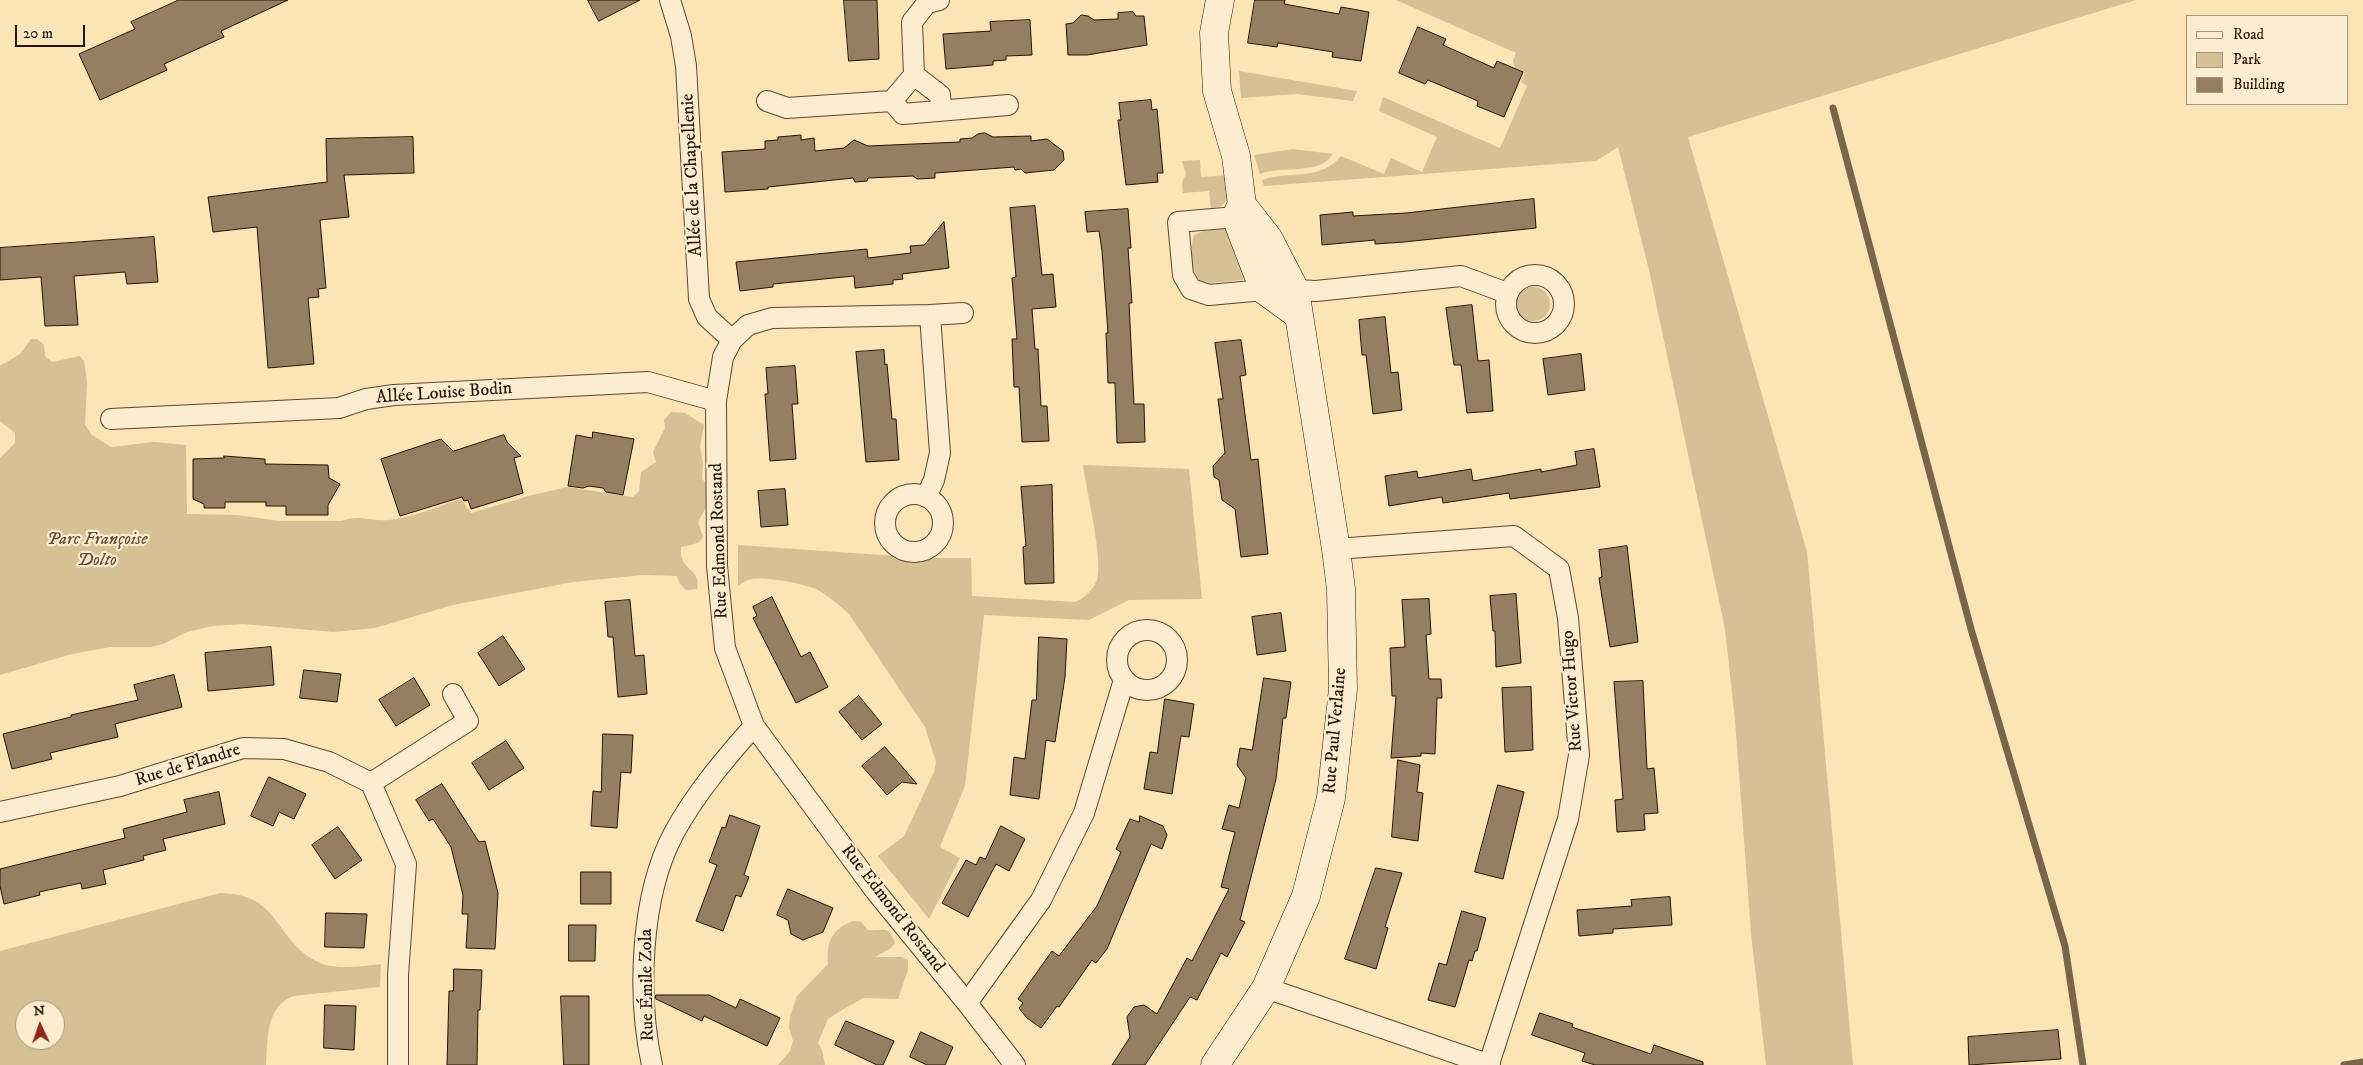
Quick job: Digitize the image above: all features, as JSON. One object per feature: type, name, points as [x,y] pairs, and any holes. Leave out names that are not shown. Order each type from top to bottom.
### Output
[{"type":"street","name":"Allée de la Chapellenie","points":[[670,0],[681,36],[686,66],[699,298],[707,317],[732,340]]},
{"type":"street","points":[[766,101],[787,108],[892,101],[914,75],[912,22],[927,3],[939,0]]},
{"type":"street","points":[[1216,2],[1214,33],[1217,91],[1236,156],[1239,211],[1264,290]]},
{"type":"street","points":[[914,75],[940,95],[941,110]]},
{"type":"street","points":[[892,101],[903,114],[1008,105]]},
{"type":"street","points":[[1239,211],[1178,222],[1183,275],[1190,289],[1209,295],[1264,290],[1296,302],[1316,291],[1462,276],[1507,294]]},
{"type":"street","name":"Rue Paul Verlaine","points":[[1215,1065],[1266,988],[1306,896],[1331,798],[1343,689],[1341,588],[1296,302],[1268,238],[1239,211]]},
{"type":"street","name":"Rue Edmond Rostand","points":[[963,313],[772,318],[748,325],[732,340],[723,357],[716,401],[717,566],[725,648],[754,726],[877,893],[968,1003],[1015,1065]]},
{"type":"street","points":[[926,497],[936,473],[940,453],[930,315]]},
{"type":"street","name":"Allée Louise Bodin","points":[[111,419],[339,408],[366,399],[394,395],[648,382],[716,401]]},
{"type":"street","name":"Rue Victor Hugo","points":[[1266,988],[1489,1065],[1568,819],[1579,755],[1568,618],[1559,569],[1514,536],[1336,549]]},
{"type":"street","points":[[968,1003],[1041,900],[1084,813],[1124,680]]},
{"type":"street","points":[[398,1065],[398,975],[406,864],[371,783],[468,721],[453,694]]},
{"type":"street","name":"Rue Émile Zola","points":[[652,1065],[648,1045],[644,967],[645,931],[651,894],[673,834],[711,776],[754,726]]},
{"type":"street","name":"Rue de Flandre","points":[[0,812],[120,786],[243,748],[284,749],[329,762],[371,783]]},
{"type":"green space","points":[[1396,0],[2136,0],[1688,137],[1807,552],[1853,1065],[1766,1065],[1751,933],[1735,720],[1725,629],[1649,270],[1618,147],[1596,161],[1264,186],[1262,180],[1324,169],[1341,156],[1384,174],[1391,158],[1422,172],[1437,137],[1379,111],[1383,97],[1500,148],[1527,86],[1521,82],[1525,73],[1515,69],[1513,60],[1516,53]]},
{"type":"green space","points":[[1239,71],[1357,91],[1353,101],[1297,94],[1241,98]]},
{"type":"green space","points":[[1293,149],[1333,154],[1327,161],[1310,168],[1269,171],[1260,174],[1254,155]]},
{"type":"green space","points":[[1200,160],[1201,177],[1231,175],[1229,199],[1221,206],[1211,208],[1209,191],[1183,193],[1182,182],[1186,174],[1182,161]]},
{"type":"green space","points":[[1230,228],[1250,279],[1211,283],[1200,281],[1195,272],[1192,259],[1194,235],[1204,231]]},
{"type":"green space","points":[[1533,287],[1545,292],[1550,304],[1545,316],[1533,321],[1521,316],[1516,304],[1521,292]]},
{"type":"green space","name":"Parc Françoise Dolto","points":[[31,339],[37,339],[44,345],[45,356],[52,362],[80,356],[84,361],[87,382],[85,425],[92,435],[111,447],[154,442],[186,445],[187,514],[237,515],[280,521],[342,521],[354,518],[383,520],[407,517],[461,499],[471,513],[528,496],[567,487],[633,497],[639,491],[641,472],[656,462],[653,452],[665,428],[664,420],[671,412],[685,413],[704,425],[700,446],[703,463],[702,479],[707,484],[707,506],[698,522],[703,537],[698,543],[681,547],[683,561],[698,582],[697,589],[686,590],[680,584],[677,576],[643,575],[573,582],[453,605],[375,628],[333,632],[243,624],[213,626],[187,632],[163,644],[150,647],[111,647],[72,654],[0,675],[0,458],[15,443],[15,433],[0,421],[0,366],[20,354]]},
{"type":"green space","points":[[1083,465],[1189,469],[1202,599],[1129,600],[1089,620],[984,615],[965,786],[940,847],[960,858],[929,919],[878,856],[904,836],[934,772],[936,762],[925,727],[849,614],[830,598],[812,588],[773,579],[747,580],[738,586],[738,545],[923,558],[971,558],[972,596],[1076,602],[1093,587],[1099,571]]},
{"type":"green space","points":[[220,893],[240,895],[255,901],[266,909],[302,952],[316,961],[339,967],[381,964],[380,987],[293,996],[284,1001],[277,1008],[270,1025],[266,1065],[0,1065],[0,951]]},
{"type":"green space","points":[[853,921],[861,922],[868,930],[885,930],[890,933],[895,943],[891,948],[875,957],[902,957],[908,960],[908,970],[898,999],[863,998],[828,1019],[818,1043],[822,1050],[825,1065],[778,1065],[790,1051],[793,1041],[789,1028],[790,1016],[797,996],[828,964],[829,943],[835,932]]},
{"type":"building","points":[[179,0],[288,0],[221,31],[224,37],[164,64],[167,70],[100,100],[79,54],[135,29],[131,22]]},
{"type":"building","points":[[588,0],[640,0],[599,21]]},
{"type":"building","points":[[844,0],[877,0],[879,59],[849,61]]},
{"type":"building","points":[[1255,0],[1285,0],[1284,4],[1339,14],[1341,7],[1369,12],[1361,61],[1332,57],[1333,52],[1278,43],[1277,47],[1248,43]]},
{"type":"building","points":[[1133,12],[1136,16],[1144,16],[1147,45],[1087,55],[1068,55],[1066,24],[1073,23],[1081,15],[1088,16],[1094,20],[1118,19],[1118,13]]},
{"type":"building","points":[[1030,20],[1032,55],[1006,56],[1006,60],[993,61],[993,65],[946,69],[943,34],[991,31],[990,22]]},
{"type":"building","points":[[1418,27],[1446,39],[1443,45],[1494,68],[1497,61],[1523,72],[1504,117],[1477,106],[1478,101],[1428,80],[1425,84],[1399,73]]},
{"type":"building","points":[[1151,100],[1152,110],[1157,109],[1163,173],[1157,173],[1158,182],[1126,185],[1118,120],[1121,120],[1119,103]]},
{"type":"building","points":[[985,133],[993,137],[1031,136],[1031,141],[1047,139],[1063,151],[1064,160],[1054,170],[1025,173],[1021,169],[1015,170],[1014,167],[935,173],[935,178],[917,179],[913,176],[868,178],[867,181],[855,182],[853,178],[768,187],[768,189],[725,192],[722,152],[765,149],[765,141],[778,140],[778,137],[801,135],[801,140],[814,138],[815,151],[844,148],[854,140],[868,146],[960,142],[960,139],[972,138],[978,134]]},
{"type":"building","points":[[413,137],[414,173],[344,175],[349,217],[320,220],[326,288],[318,289],[319,297],[308,298],[314,364],[268,368],[257,227],[213,232],[208,197],[327,182],[326,139]]},
{"type":"building","points":[[1534,199],[1536,228],[1404,242],[1375,244],[1375,240],[1322,245],[1320,215],[1353,212],[1353,216],[1406,213]]},
{"type":"building","points":[[1035,206],[1042,275],[1053,274],[1056,307],[1032,309],[1035,349],[1038,349],[1041,406],[1047,406],[1049,441],[1022,442],[1019,387],[1014,387],[1012,339],[1017,339],[1012,278],[1016,277],[1010,208]]},
{"type":"building","points":[[1128,209],[1131,248],[1128,248],[1132,303],[1129,303],[1134,404],[1144,404],[1145,442],[1117,443],[1115,383],[1108,383],[1106,333],[1108,333],[1102,251],[1099,231],[1087,232],[1085,212]]},
{"type":"building","points":[[944,222],[949,268],[902,274],[903,279],[893,280],[893,284],[855,288],[854,276],[773,284],[773,287],[740,291],[736,262],[867,249],[868,258],[911,253],[910,246],[924,245]]},
{"type":"building","points":[[154,237],[158,282],[127,284],[125,272],[74,276],[78,325],[45,326],[41,277],[0,280],[0,248]]},
{"type":"building","points":[[1472,305],[1478,361],[1489,360],[1493,411],[1467,413],[1461,365],[1454,365],[1446,308]]},
{"type":"building","points":[[1385,317],[1391,373],[1398,372],[1402,410],[1373,414],[1366,355],[1362,355],[1359,320]]},
{"type":"building","points":[[1241,340],[1246,375],[1240,376],[1251,460],[1258,459],[1268,554],[1241,557],[1235,509],[1222,500],[1219,480],[1214,477],[1213,466],[1225,453],[1218,399],[1223,399],[1215,343]]},
{"type":"building","points":[[884,350],[892,419],[896,419],[899,460],[866,462],[856,352]]},
{"type":"building","points":[[1581,354],[1585,390],[1548,395],[1543,359]]},
{"type":"building","points":[[795,366],[798,404],[792,404],[796,459],[770,461],[765,394],[768,394],[766,368]]},
{"type":"building","points":[[593,432],[634,439],[623,495],[606,492],[603,488],[568,486],[576,435],[592,438]]},
{"type":"building","points":[[504,435],[507,442],[521,456],[514,458],[523,493],[471,509],[468,500],[464,501],[462,497],[400,516],[381,459],[441,439],[453,451]]},
{"type":"building","points":[[1594,449],[1600,487],[1510,499],[1509,493],[1443,503],[1442,497],[1389,506],[1385,476],[1417,471],[1418,478],[1471,469],[1473,481],[1541,469],[1541,472],[1577,465],[1575,452]]},
{"type":"building","points":[[224,456],[265,459],[265,464],[328,465],[329,478],[340,484],[328,505],[328,515],[286,515],[286,506],[266,506],[266,502],[225,502],[225,508],[204,508],[204,504],[193,499],[193,459],[224,458]]},
{"type":"building","points":[[1052,485],[1054,583],[1025,584],[1023,547],[1026,546],[1021,487]]},
{"type":"building","points":[[785,489],[788,525],[761,527],[758,491]]},
{"type":"building","points":[[1627,546],[1638,642],[1610,647],[1599,578],[1602,577],[1599,550]]},
{"type":"building","points":[[1516,594],[1521,663],[1496,667],[1495,631],[1493,631],[1490,596]]},
{"type":"building","points":[[772,597],[801,657],[810,652],[828,687],[796,703],[753,618],[757,616],[753,607]]},
{"type":"building","points":[[1429,599],[1431,634],[1426,635],[1429,679],[1441,679],[1442,698],[1437,698],[1435,754],[1421,753],[1421,756],[1391,758],[1396,696],[1392,696],[1390,648],[1405,647],[1402,600]]},
{"type":"building","points":[[630,600],[635,656],[644,655],[647,694],[618,697],[613,637],[608,637],[605,602]]},
{"type":"building","points":[[1281,613],[1286,651],[1257,655],[1252,617]]},
{"type":"building","points":[[503,636],[525,669],[499,686],[478,653]]},
{"type":"building","points":[[1039,637],[1067,639],[1065,677],[1055,742],[1046,740],[1039,799],[1010,795],[1014,757],[1025,759],[1032,700],[1036,700]]},
{"type":"building","points":[[271,647],[274,685],[208,691],[205,653]]},
{"type":"building","points":[[304,670],[341,674],[337,702],[300,698]]},
{"type":"building","points":[[174,675],[182,707],[115,724],[118,737],[50,753],[52,759],[12,769],[3,734],[71,717],[71,715],[138,700],[134,685]]},
{"type":"building","points":[[414,678],[430,705],[396,726],[379,700]]},
{"type":"building","points":[[1264,678],[1291,682],[1286,718],[1283,718],[1276,779],[1240,920],[1245,922],[1227,957],[1221,953],[1197,1000],[1190,997],[1145,1065],[1112,1065],[1130,1037],[1127,1017],[1134,1007],[1144,1005],[1157,1014],[1187,958],[1192,961],[1229,889],[1221,887],[1235,832],[1222,829],[1229,805],[1239,808],[1246,778],[1237,765],[1240,748],[1252,750]]},
{"type":"building","points":[[1643,681],[1647,769],[1654,768],[1658,813],[1644,814],[1645,830],[1617,832],[1615,800],[1623,799],[1614,682]]},
{"type":"building","points":[[1531,687],[1533,750],[1505,752],[1502,688]]},
{"type":"building","points":[[859,696],[882,724],[862,740],[839,712]]},
{"type":"building","points":[[1165,699],[1194,704],[1189,737],[1181,736],[1172,794],[1144,789],[1150,752],[1157,753]]},
{"type":"building","points":[[603,734],[633,735],[631,773],[621,772],[617,828],[591,826],[593,791],[601,792]]},
{"type":"building","points":[[506,741],[524,768],[489,790],[472,763]]},
{"type":"building","points":[[885,747],[917,784],[902,782],[887,795],[862,766]]},
{"type":"building","points":[[1398,760],[1420,765],[1417,792],[1423,793],[1418,841],[1392,837]]},
{"type":"building","points":[[269,777],[306,794],[294,819],[279,812],[273,826],[251,816]]},
{"type":"building","points":[[442,784],[479,842],[485,841],[498,893],[495,949],[466,948],[468,914],[462,914],[463,895],[451,847],[433,819],[429,821],[416,800]]},
{"type":"building","points":[[1498,785],[1524,792],[1503,879],[1475,872]]},
{"type":"building","points":[[219,792],[225,824],[163,839],[166,850],[143,856],[144,860],[103,870],[106,884],[82,889],[81,883],[39,892],[40,895],[4,904],[0,886],[0,869],[125,838],[123,829],[187,812],[184,800]]},
{"type":"building","points":[[730,815],[760,826],[744,875],[749,877],[741,897],[736,895],[723,931],[696,921],[717,865],[709,862],[722,827],[725,828]]},
{"type":"building","points":[[1140,816],[1163,826],[1167,835],[1162,849],[1151,844],[1107,949],[1096,963],[1092,960],[1059,1007],[1057,1006],[1041,1028],[1027,1018],[1019,1008],[1023,1003],[1018,999],[1052,951],[1059,956],[1097,906],[1121,852],[1116,849],[1130,819],[1139,822]]},
{"type":"building","points":[[1001,826],[1025,839],[1009,871],[996,864],[968,917],[942,903],[966,860],[976,865],[980,857],[985,859]]},
{"type":"building","points":[[338,827],[362,860],[335,879],[312,845]]},
{"type":"building","points":[[1376,868],[1402,873],[1385,927],[1388,928],[1376,969],[1345,959]]},
{"type":"building","points":[[581,872],[611,872],[611,904],[581,904]]},
{"type":"building","points":[[788,889],[833,908],[823,932],[803,940],[791,934],[788,920],[777,915]]},
{"type":"building","points":[[1670,897],[1672,925],[1613,929],[1613,933],[1579,936],[1577,910],[1632,906],[1631,900]]},
{"type":"building","points":[[1462,911],[1486,918],[1477,951],[1475,951],[1472,961],[1469,960],[1455,1007],[1428,1000],[1439,963],[1446,965]]},
{"type":"building","points":[[326,913],[367,914],[364,948],[325,947]]},
{"type":"building","points":[[569,925],[596,925],[595,961],[569,961]]},
{"type":"building","points":[[454,969],[482,970],[480,1010],[478,1010],[477,1065],[447,1065],[449,991],[453,991]]},
{"type":"building","points":[[656,995],[709,995],[736,1008],[740,999],[780,1018],[767,1046],[704,1016],[702,1021],[656,999]]},
{"type":"building","points":[[561,996],[589,996],[589,1065],[564,1065]]},
{"type":"building","points":[[325,1005],[356,1006],[354,1050],[324,1048]]},
{"type":"building","points":[[1540,1013],[1573,1024],[1572,1027],[1651,1054],[1654,1045],[1703,1062],[1703,1065],[1595,1065],[1582,1061],[1585,1053],[1532,1035]]},
{"type":"building","points":[[846,1021],[894,1041],[883,1065],[877,1065],[835,1045]]},
{"type":"building","points":[[2058,1030],[2061,1059],[1969,1065],[1968,1037]]},
{"type":"building","points":[[921,1032],[953,1047],[945,1065],[927,1065],[910,1057]]},
{"type":"waterway","points":[[1833,108],[1971,629],[2065,946],[2083,1065]]},
{"type":"waterway","points":[[2344,1065],[2363,1062]]}]
